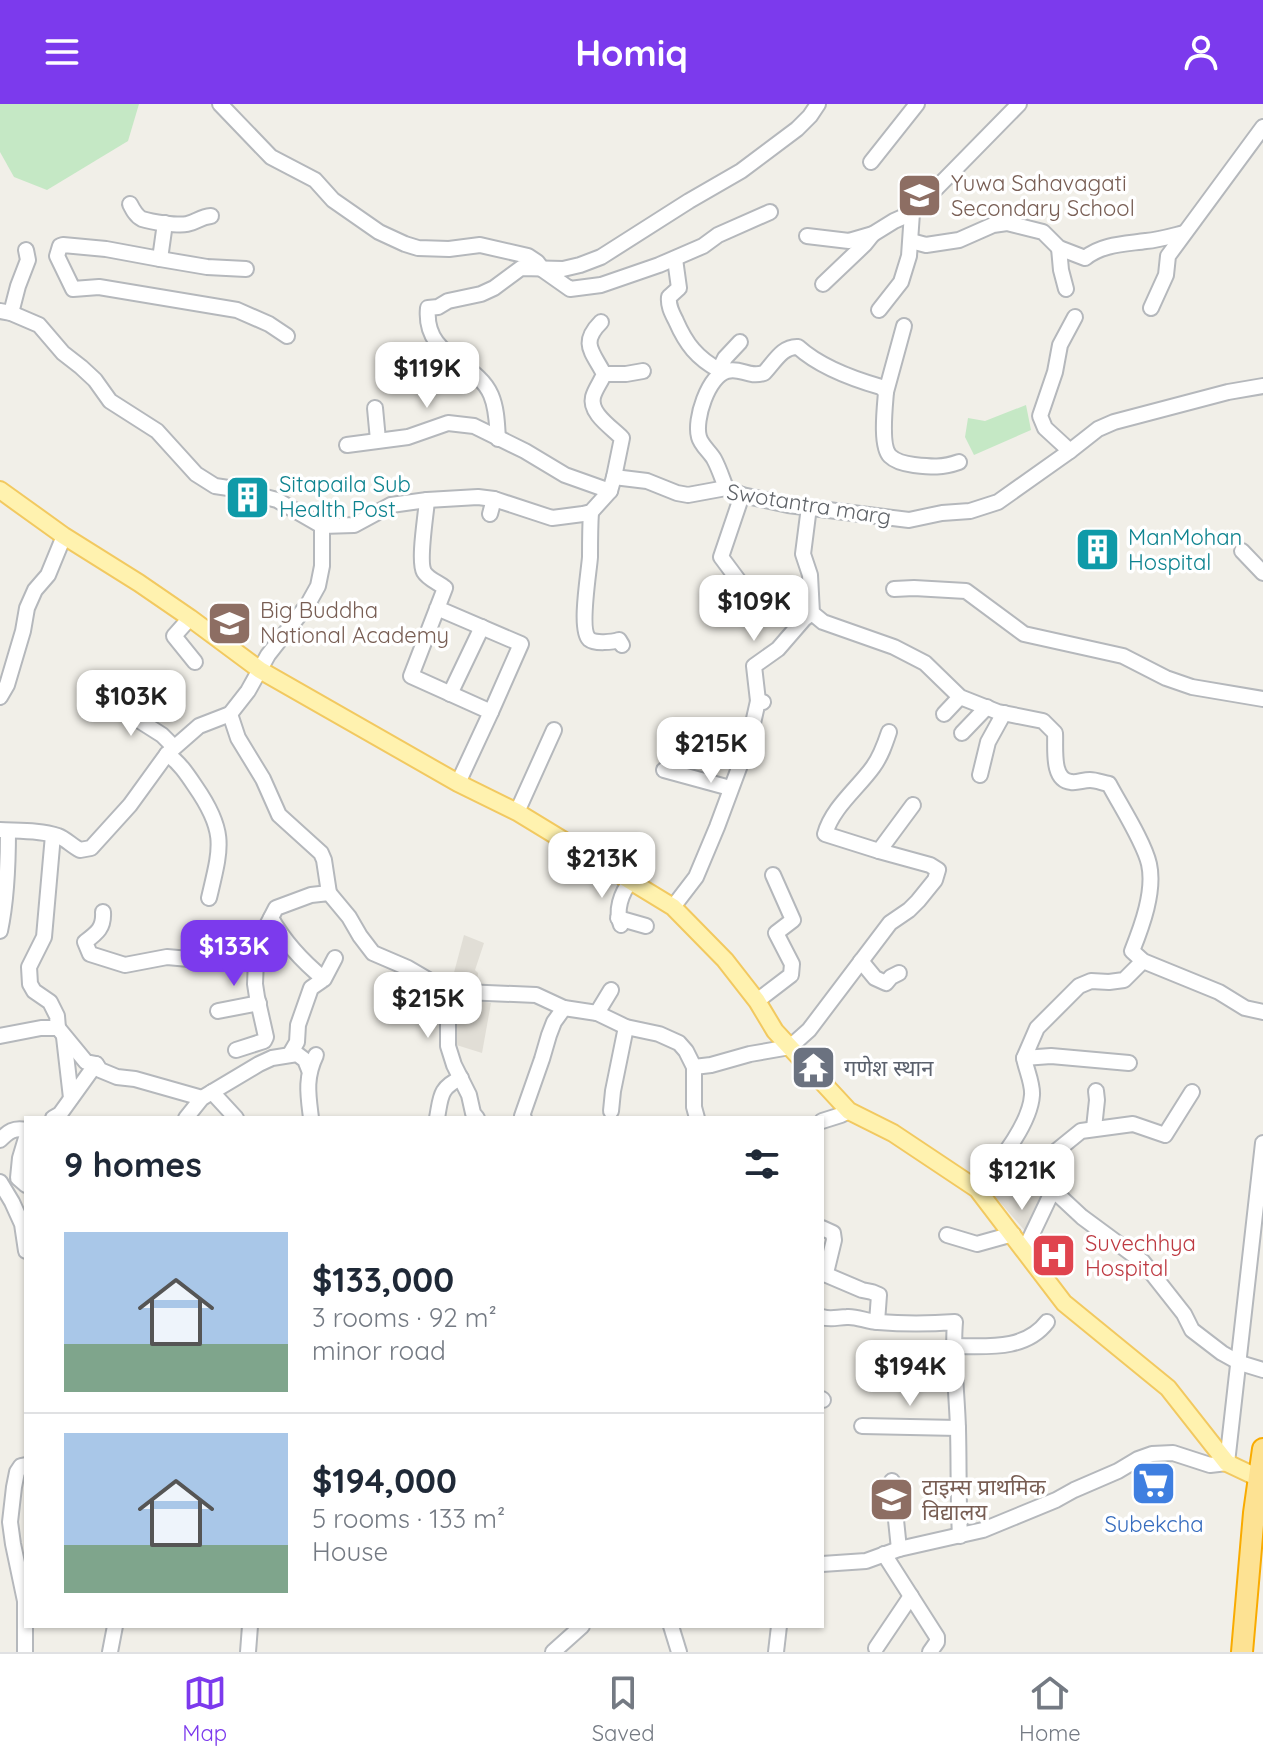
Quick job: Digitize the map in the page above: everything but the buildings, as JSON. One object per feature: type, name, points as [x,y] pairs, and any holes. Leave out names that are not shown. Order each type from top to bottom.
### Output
[{"type":"highway","points":[[1242,1652],[1263,1449]]},
{"type":"main road","points":[[0,490],[190,618],[260,670],[458,783],[517,812],[673,907],[725,960],[757,1001],[775,1031],[849,1111],[893,1133],[977,1189],[1064,1303],[1168,1388],[1227,1463],[1261,1480]]},
{"type":"street","points":[[220,104],[271,157],[315,180],[333,200],[379,232],[418,248],[449,249],[480,245],[528,256],[570,289],[601,285],[675,259],[718,235],[770,212]]},
{"type":"street","points":[[498,439],[491,393],[479,377],[441,349],[427,320],[428,308],[481,294],[521,268],[543,270],[580,265],[601,257],[741,171],[797,129],[818,104]]},
{"type":"street","points":[[871,162],[917,104]]},
{"type":"street","points":[[807,236],[849,241],[873,234],[912,213],[1019,104]]},
{"type":"street","points":[[1151,308],[1166,275],[1168,256],[1263,127]]},
{"type":"street","points":[[130,204],[140,218],[165,223],[188,224],[211,216]]},
{"type":"street","points":[[879,310],[901,282],[909,256],[912,213]]},
{"type":"street","points":[[160,259],[165,223]]},
{"type":"street","points":[[911,241],[926,245],[959,240],[993,225],[1007,223],[1043,232],[1059,248],[1085,258],[1092,252],[1124,243],[1184,233]]},
{"type":"street","points":[[823,284],[873,234]]},
{"type":"street","points":[[246,269],[207,267],[106,249],[63,245],[58,249],[57,256],[73,289],[99,287],[237,310],[287,336]]},
{"type":"street","points":[[1059,248],[1066,289]]},
{"type":"street","points":[[26,250],[28,260],[6,312],[39,325],[63,353],[95,380],[110,401],[157,431],[196,474],[215,486],[277,500],[322,526],[354,525],[391,505],[478,497],[494,499],[552,518],[591,512]]},
{"type":"street","points":[[675,259],[679,288],[669,297],[669,304],[683,337],[704,362],[720,372],[739,370],[750,375],[764,373],[786,349],[795,346],[836,370],[881,387],[886,392]]},
{"type":"street","points":[[1070,451],[1045,428],[1040,416],[1055,372],[1060,345],[1075,317]]},
{"type":"street","points":[[601,322],[591,332],[589,345],[604,374]]},
{"type":"street","points":[[904,326],[886,392],[887,454],[904,463],[922,466],[942,468],[959,462]]},
{"type":"street","points":[[726,488],[715,460],[699,438],[699,417],[705,394],[720,372],[725,358],[740,342]]},
{"type":"street","points":[[809,347],[836,370]]},
{"type":"street","points":[[604,374],[643,371]]},
{"type":"street","points":[[604,374],[594,394],[593,410],[622,438],[612,484],[591,512],[586,636],[591,641],[599,642],[619,640],[622,645]]},
{"type":"street","name":"Swotantra marg","points":[[347,445],[408,437],[448,423],[474,426],[565,475],[612,484],[647,481],[688,495],[726,488],[742,495],[788,505],[909,520],[970,511],[998,502],[1098,429],[1114,422],[1263,386]]},
{"type":"street","points":[[375,408],[378,440]]},
{"type":"street","points":[[742,495],[721,557],[750,596]]},
{"type":"street","points":[[490,514],[494,499]]},
{"type":"street","points":[[427,500],[422,563],[425,574],[445,588],[411,676],[491,712]]},
{"type":"street","points":[[809,507],[803,554],[810,575],[812,613],[823,622],[894,647],[925,663],[960,697],[1004,713],[1043,721],[1055,733],[1060,778],[1109,784],[1145,851],[1150,866],[1148,897],[1142,926],[1132,951],[1143,961],[1219,992],[1245,1008],[1263,1012]]},
{"type":"street","points":[[0,931],[8,860],[4,830],[46,833],[64,839],[80,850],[91,848],[130,805],[170,751],[199,726],[230,714],[248,691],[318,586],[322,566],[322,526]]},
{"type":"street","points":[[0,697],[7,685],[27,608],[35,590],[48,575],[64,536]]},
{"type":"street","points":[[1242,551],[1263,573]]},
{"type":"street","points":[[894,589],[966,591],[1024,634],[1123,656],[1192,687],[1263,699]]},
{"type":"street","points":[[437,608],[521,644],[458,783]]},
{"type":"street","points":[[673,907],[696,877],[749,741],[760,702],[754,666],[778,649],[812,613]]},
{"type":"street","points":[[190,618],[174,636],[195,662]]},
{"type":"street","points":[[450,694],[482,627]]},
{"type":"street","points":[[944,714],[960,697]]},
{"type":"street","points":[[110,702],[162,735],[175,759],[206,801],[216,823],[219,855],[209,898]]},
{"type":"street","points":[[962,733],[987,707]]},
{"type":"street","points":[[980,775],[988,742],[1004,713]]},
{"type":"street","points":[[230,714],[238,738],[263,779],[279,815],[321,853],[329,893],[373,953],[437,985],[464,992],[536,995],[564,1008],[597,1013],[626,1027],[659,1034],[679,1043],[694,1067],[696,1116]]},
{"type":"street","points":[[517,812],[554,730]]},
{"type":"street","points":[[694,1067],[790,1047],[809,1030],[890,923],[909,910],[935,880],[938,870],[930,865],[825,834],[833,816],[875,764],[889,732]]},
{"type":"street","points":[[664,770],[730,788]]},
{"type":"street","points":[[879,851],[913,805]]},
{"type":"street","points":[[53,835],[44,937],[29,967],[30,984],[34,991],[50,1002],[57,1016],[71,1098]]},
{"type":"street","points":[[757,1001],[791,975],[792,964],[776,933],[793,920],[773,875]]},
{"type":"street","points":[[631,881],[622,891],[619,922],[646,926]]},
{"type":"street","points":[[103,912],[101,931],[85,942],[90,954],[125,965],[167,957],[189,959],[241,954],[260,939],[276,908],[311,895],[329,893]]},
{"type":"street","points":[[271,918],[298,957],[324,979],[311,988],[298,1025],[297,1042],[290,1054]]},
{"type":"street","points":[[236,1050],[264,1041],[266,1037],[255,984],[253,946]]},
{"type":"street","points":[[861,961],[875,978],[886,983],[899,973]]},
{"type":"street","points":[[977,1189],[1027,1120],[1033,1093],[1024,1058],[1037,1028],[1079,986],[1091,981],[1124,980],[1143,961]]},
{"type":"street","points":[[437,985],[448,1015],[448,1046],[475,1116]]},
{"type":"street","points":[[597,1013],[611,990]]},
{"type":"street","points":[[218,1011],[259,1003]]},
{"type":"street","points":[[522,1116],[554,1022],[564,1008]]},
{"type":"street","points":[[611,1111],[626,1027]]},
{"type":"street","points":[[0,1036],[41,1028],[61,1032],[86,1062],[96,1064],[100,1070],[117,1077],[207,1095],[233,1116]]},
{"type":"street","points":[[188,1116],[207,1095],[272,1058],[297,1054],[305,1060],[309,1070]]},
{"type":"street","points":[[311,1116],[309,1070],[316,1055]]},
{"type":"street","points":[[1024,1058],[1051,1056],[1129,1063]]},
{"type":"street","points":[[56,1116],[96,1064]]},
{"type":"street","points":[[437,1116],[443,1090],[461,1078]]},
{"type":"street","points":[[1094,1128],[1096,1091]]},
{"type":"street","points":[[1192,1092],[1165,1135],[1133,1124],[1081,1131],[1044,1161],[1047,1176],[1053,1190],[1082,1217],[1143,1262],[1184,1314],[1192,1330],[1222,1353],[1263,1370]]},
{"type":"street","points":[[827,1119],[849,1111]]},
{"type":"street","points":[[0,1140],[9,1131],[24,1129]]},
{"type":"street","points":[[824,1564],[866,1561],[899,1549],[983,1530],[1056,1500],[1152,1454],[1173,1453],[1210,1465],[1227,1463],[1263,1143]]},
{"type":"street","points":[[24,1145],[18,1178],[24,1183]]},
{"type":"street","points":[[0,1182],[22,1224],[24,1238]]},
{"type":"street","points":[[1024,1251],[1053,1190]]},
{"type":"street","points":[[824,1229],[833,1233],[834,1240],[824,1273],[879,1295],[877,1322]]},
{"type":"street","points":[[947,1235],[977,1244],[1013,1234]]},
{"type":"street","points":[[824,1321],[850,1316],[861,1321],[877,1322],[955,1322],[953,1346],[960,1536]]},
{"type":"street","points":[[953,1346],[1005,1345],[1024,1340],[1041,1330],[1047,1322]]},
{"type":"street","points":[[883,1377],[954,1374]]},
{"type":"street","points":[[862,1426],[958,1428]]},
{"type":"street","points":[[24,1465],[17,1472],[10,1522],[24,1596]]},
{"type":"street","points":[[892,1481],[899,1549]]},
{"type":"street","points":[[884,1554],[937,1637],[930,1652]]},
{"type":"street","points":[[876,1648],[911,1596]]},
{"type":"street","points":[[25,1628],[25,1652]]},
{"type":"street","points":[[110,1652],[115,1628]]},
{"type":"street","points":[[248,1652],[250,1628]]},
{"type":"street","points":[[553,1652],[580,1628]]},
{"type":"street","points":[[672,1628],[679,1652]]},
{"type":"street","points":[[776,1652],[779,1628]]},
{"type":"shaded area","name":"Big Buddha National Academy","points":[[225,609],[243,618],[235,634],[223,627],[220,631],[215,629]]},
{"type":"shaded area","points":[[464,935],[484,943],[475,970],[478,973],[477,984],[452,980]]},
{"type":"shaded area","points":[[455,995],[491,1003],[482,1053],[450,1043],[455,1028]]},
{"type":"shaded area","points":[[1023,1163],[1039,1170],[1051,1191],[1026,1232],[984,1184],[1009,1166]]},
{"type":"green space","points":[[0,104],[139,104],[128,141],[47,190],[14,177],[0,152]]},
{"type":"green space","points":[[1026,405],[1031,430],[974,455],[965,437],[968,418],[985,421]]},
{"type":"place","name":"Yuwa Sahavagati Secondary School","points":[[920,196]]},
{"type":"place","name":"Sitapaila Sub Health Post","points":[[248,497]]},
{"type":"place","name":"ManMohan Hospital","points":[[1097,550]]},
{"type":"place","name":"Big Buddha National Academy","points":[[229,623]]},
{"type":"place","name":"गणेश स्थान","points":[[813,1068]]},
{"type":"place","name":"Suvechhya Hospital","points":[[1054,1256]]},
{"type":"place","name":"Subekcha","points":[[1154,1483]]},
{"type":"place","name":"टाइम्स प्राथमिक विद्यालय","points":[[891,1500]]}]
